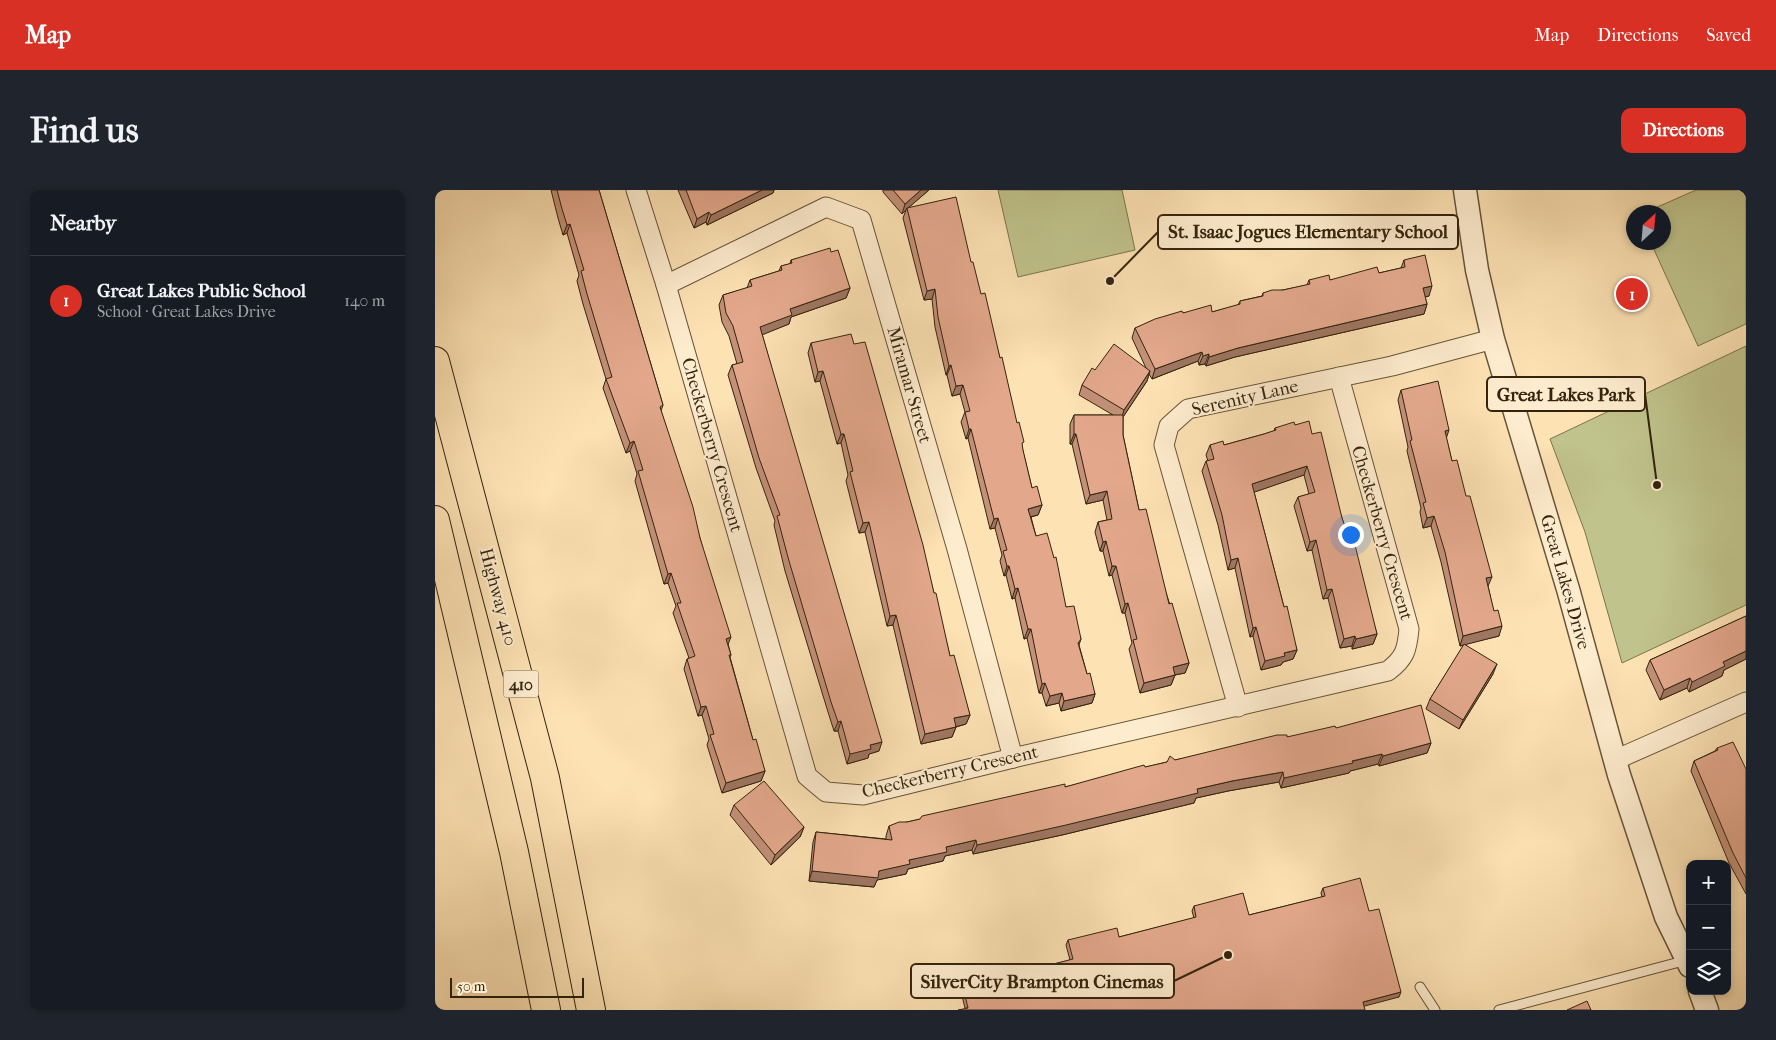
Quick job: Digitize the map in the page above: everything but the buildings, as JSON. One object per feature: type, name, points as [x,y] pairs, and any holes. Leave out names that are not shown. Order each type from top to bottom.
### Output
[{"type":"highway","name":"Highway 410","points":[[435,361],[545,778],[591,1010]]},
{"type":"highway","name":"410","points":[[435,520],[514,852],[545,1010]]},
{"type":"street","name":"Checkerberry Crescent","points":[[636,190],[666,286],[807,776],[826,792],[863,796],[1013,758],[1388,671],[1401,660],[1408,645],[1409,629],[1339,377]]},
{"type":"street","name":"Great Lakes Drive","points":[[1465,190],[1477,270],[1493,339],[1570,598],[1615,760],[1667,917],[1686,959]]},
{"type":"street","name":"Miramar Street","points":[[666,286],[826,207],[861,220],[957,549],[1013,758]]},
{"type":"street","name":"Serenity Lane","points":[[1238,707],[1164,445],[1169,426],[1188,409],[1393,366],[1493,339]]},
{"type":"street","points":[[1615,760],[1746,702]]},
{"type":"street","points":[[1701,995],[1707,1010]]},
{"type":"lane","points":[[1499,1010],[1686,963]]},
{"type":"lane","points":[[1420,987],[1435,1010]]},
{"type":"green space","points":[[998,190],[1122,190],[1135,250],[1018,277]]},
{"type":"green space","points":[[1696,190],[1746,190],[1746,324],[1698,346],[1654,250],[1671,250],[1671,205],[1662,205]]},
{"type":"green space","points":[[1746,346],[1746,605],[1622,663],[1585,532],[1550,439]]},
{"type":"place","name":"St. Isaac Jogues Elementary School","points":[[1110,281]]},
{"type":"place","name":"Great Lakes Public School","points":[[1632,294]]},
{"type":"place","name":"Great Lakes Park","points":[[1657,485]]},
{"type":"place","name":"SilverCity Brampton Cinemas","points":[[1228,955]]}]
